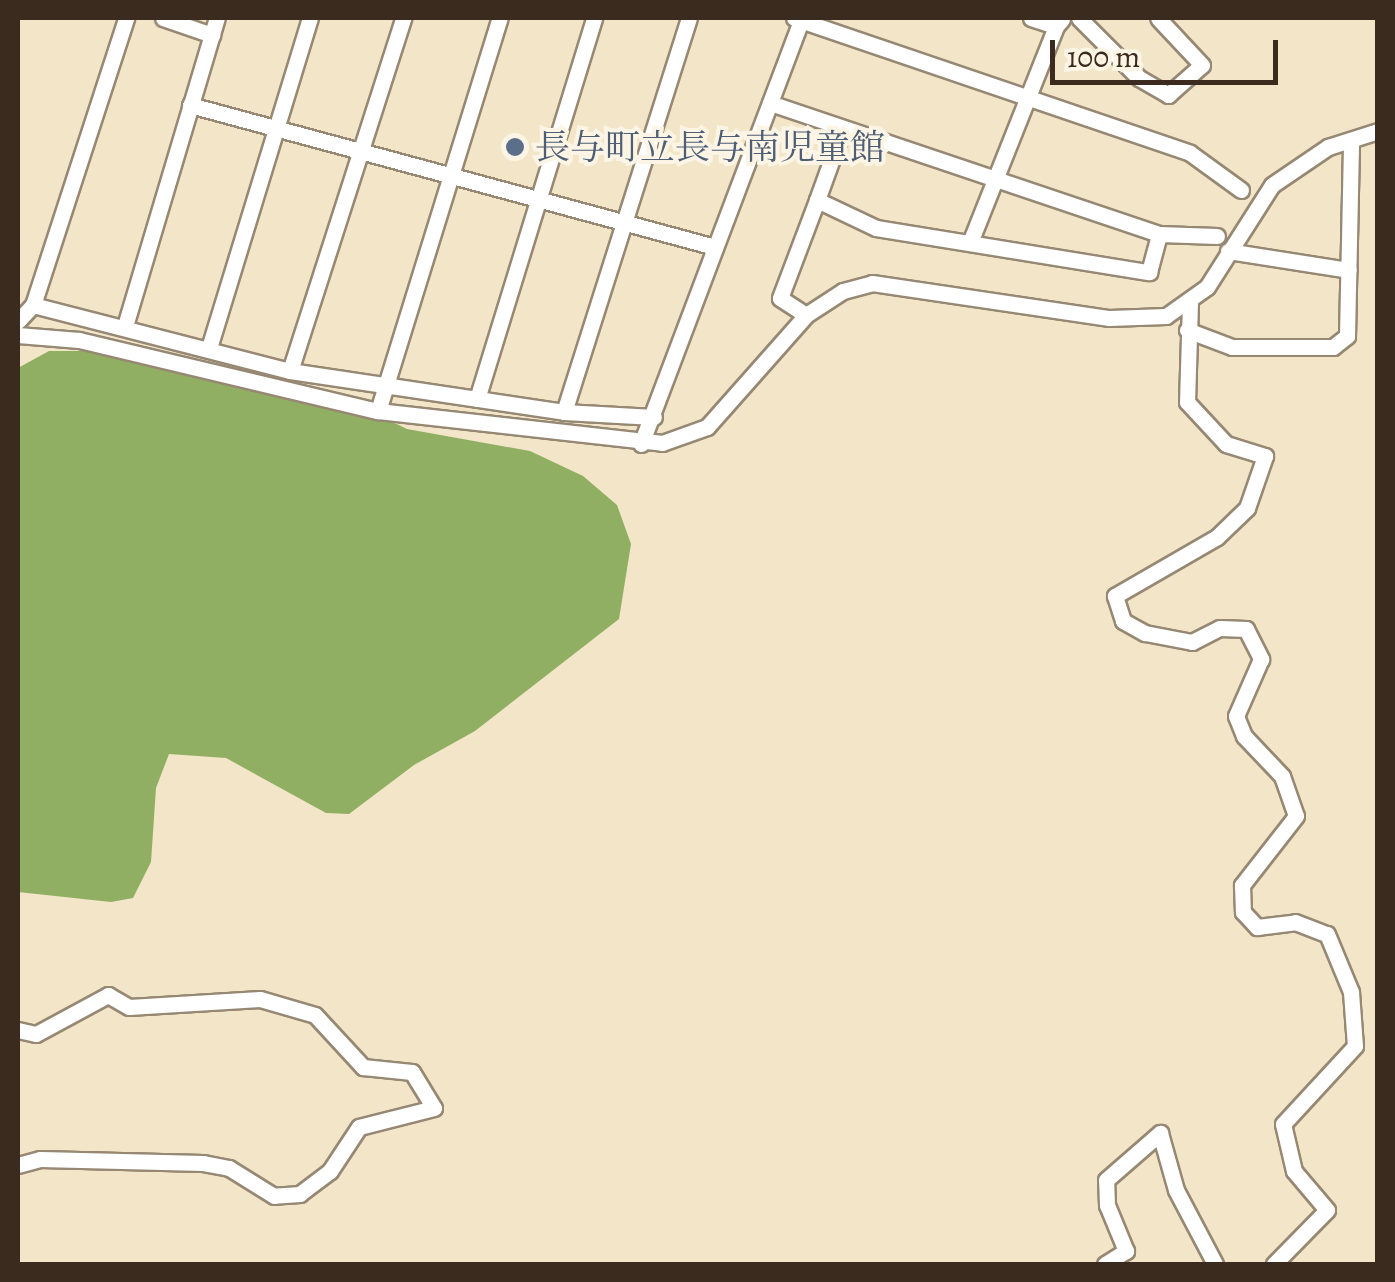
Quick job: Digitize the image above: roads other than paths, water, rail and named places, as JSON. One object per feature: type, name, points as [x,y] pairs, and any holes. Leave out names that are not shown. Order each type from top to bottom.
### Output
[{"type":"street","points":[[18,321],[32,305],[126,18]]},
{"type":"street","points":[[162,18],[212,35]]},
{"type":"street","points":[[125,326],[217,18]]},
{"type":"street","points":[[209,348],[310,18]]},
{"type":"street","points":[[290,372],[404,18]]},
{"type":"street","points":[[378,411],[500,18]]},
{"type":"street","points":[[477,398],[594,18]]},
{"type":"street","points":[[564,412],[689,18]]},
{"type":"street","points":[[641,444],[799,18],[1190,154],[1241,190]]},
{"type":"street","points":[[971,240],[1024,98],[1059,22],[1030,18]]},
{"type":"street","points":[[1080,18],[1138,78],[1168,95],[1202,64],[1158,18]]},
{"type":"street","points":[[770,103],[842,131],[1159,234],[1216,236]]},
{"type":"street","points":[[190,105],[274,132],[715,247]]},
{"type":"street","points":[[806,315],[780,298],[842,131]]},
{"type":"street","points":[[18,336],[79,340],[378,411],[641,444],[680,440],[707,426],[806,315],[844,291],[872,283],[1135,320],[1166,316],[1190,302],[1272,185],[1294,166],[1378,131]]},
{"type":"street","points":[[1186,330],[1232,347],[1333,347],[1347,336],[1352,140]]},
{"type":"street","points":[[816,200],[876,228],[971,240],[1148,272],[1159,234]]},
{"type":"street","points":[[1228,251],[1348,270]]},
{"type":"street","points":[[1190,302],[1186,402],[1226,444],[1265,456],[1247,508],[1218,537],[1115,596],[1123,621],[1145,633],[1192,642],[1220,628],[1246,629],[1261,658],[1236,716],[1244,736],[1282,776],[1296,816],[1242,885],[1243,912],[1257,927],[1295,922],[1327,934],[1351,992],[1355,1046],[1283,1124],[1294,1171],[1327,1210],[1274,1264]]},
{"type":"street","points":[[32,305],[125,326],[290,372],[564,412],[654,417]]},
{"type":"street","points":[[18,1030],[36,1034],[108,994],[129,1006],[260,999],[315,1014],[363,1067],[412,1072],[434,1108],[359,1127],[330,1171],[300,1194],[274,1196],[229,1168],[203,1163],[40,1159],[18,1165]]},
{"type":"street","points":[[1105,1264],[1126,1251],[1107,1205],[1106,1180],[1160,1133],[1176,1190],[1214,1264]]},
{"type":"place","name":"長与町立長与南児童館","points":[[515,147]]}]
